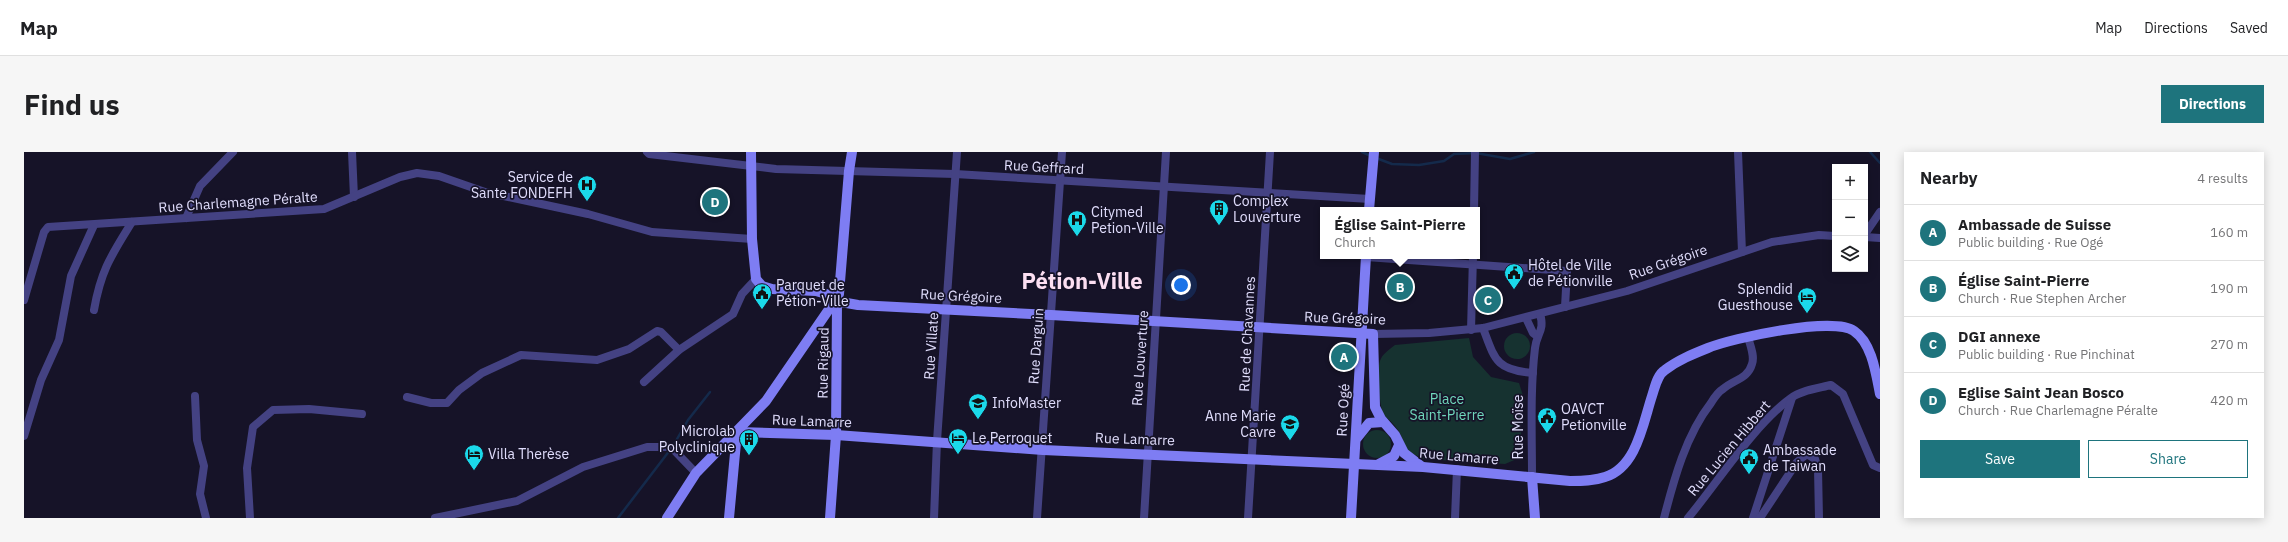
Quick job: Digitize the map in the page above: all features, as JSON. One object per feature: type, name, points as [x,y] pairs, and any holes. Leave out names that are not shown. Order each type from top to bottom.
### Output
[{"type":"main road","points":[[751,152],[752,239],[756,279]]},
{"type":"main road","name":"Rue Rigaud","points":[[830,518],[836,435],[837,299],[852,152]]},
{"type":"main road","points":[[1369,207],[1374,152]]},
{"type":"main road","name":"Rue Ogé","points":[[1351,518],[1366,259]]},
{"type":"main road","name":"Rue Grégoire","points":[[756,279],[762,286],[772,289],[816,291],[854,305],[1373,334]]},
{"type":"main road","points":[[667,518],[696,473],[737,432],[766,400],[837,299]]},
{"type":"main road","name":"Rue Lamarre","points":[[737,432],[836,435],[937,441],[1043,450],[1147,453],[1423,467],[1532,476],[1570,481],[1592,480],[1607,477],[1617,471],[1636,447],[1656,383],[1664,370],[1682,359],[1709,347],[1788,329],[1838,326],[1853,330],[1864,342],[1877,372],[1880,394]]},
{"type":"main road","points":[[1373,334],[1374,402],[1383,422],[1395,435],[1406,456],[1423,467]]},
{"type":"main road","points":[[1356,440],[1361,430],[1369,424],[1383,422]]},
{"type":"main road","points":[[729,518],[737,432]]},
{"type":"main road","points":[[1376,465],[1390,460],[1399,445]]},
{"type":"main road","name":"Rue Moïse","points":[[1532,476],[1534,518]]},
{"type":"street","points":[[186,218],[200,186],[233,152]]},
{"type":"street","points":[[352,152],[354,197]]},
{"type":"street","name":"Rue Geffrard","points":[[647,152],[649,154],[776,169],[955,174],[1370,199]]},
{"type":"street","name":"Rue Villate","points":[[934,518],[937,441],[957,152]]},
{"type":"street","name":"Rue Darguin","points":[[1037,518],[1043,450],[1062,152]]},
{"type":"street","name":"Rue Louverture","points":[[1144,518],[1166,152]]},
{"type":"street","name":"Rue de Chavannes","points":[[1248,518],[1253,458],[1270,152]]},
{"type":"street","points":[[1474,207],[1475,152]]},
{"type":"street","points":[[1738,152],[1742,252]]},
{"type":"street","name":"Rue Charlemagne Péralte","points":[[24,300],[46,229],[186,218],[307,212],[334,206],[400,177],[417,174],[427,174],[450,179],[485,192],[588,214],[652,232],[752,239]]},
{"type":"street","points":[[1868,230],[1880,212]]},
{"type":"street","points":[[94,310],[99,282],[107,261],[132,222]]},
{"type":"street","points":[[24,436],[41,380],[59,340],[72,276],[94,225]]},
{"type":"street","name":"Rue Grégoire","points":[[1373,334],[1471,330],[1483,328],[1627,291],[1772,242],[1818,235],[1832,236]]},
{"type":"street","points":[[1868,236],[1880,238]]},
{"type":"street","points":[[1402,259],[1567,271],[1565,308]]},
{"type":"street","points":[[1471,330],[1473,259]]},
{"type":"street","points":[[644,382],[679,350],[733,314],[742,294],[756,279]]},
{"type":"street","name":"Rue Moïse","points":[[1532,476],[1533,373],[1537,336],[1542,330],[1543,324],[1540,314]]},
{"type":"street","points":[[1526,318],[1533,333],[1537,336]]},
{"type":"street","points":[[1483,328],[1495,359],[1512,371],[1533,373]]},
{"type":"street","points":[[407,397],[431,402],[447,403],[459,390],[482,373],[521,355],[597,360],[628,349],[657,331],[661,332],[679,350]]},
{"type":"street","points":[[1664,518],[1682,458],[1699,423],[1710,404],[1723,389],[1744,378],[1752,364],[1752,354],[1748,337]]},
{"type":"street","points":[[1753,518],[1792,397],[1831,385],[1843,394],[1873,465],[1880,468]]},
{"type":"street","points":[[195,396],[197,440],[204,466],[200,494],[206,518]]},
{"type":"street","name":"Rue Lucien Hibbert","points":[[1688,518],[1754,435],[1792,397]]},
{"type":"street","points":[[250,518],[247,468],[253,427],[273,410],[309,409],[362,414]]},
{"type":"street","points":[[436,518],[517,501],[583,466],[647,447],[671,448],[696,473]]},
{"type":"street","points":[[1760,518],[1797,462],[1807,454],[1815,459],[1818,470],[1819,518]]},
{"type":"street","points":[[1455,518],[1457,470]]},
{"type":"green space","points":[[1517,333],[1526,337],[1530,346],[1526,355],[1517,359],[1508,355],[1504,346],[1508,337]]},
{"type":"green space","name":"Place Saint-Pierre","points":[[1469,338],[1473,357],[1491,377],[1519,383],[1524,399],[1519,458],[1505,464],[1423,459],[1406,450],[1403,439],[1398,430],[1392,422],[1383,415],[1378,373],[1380,361],[1386,352],[1395,345]]},
{"type":"green space","points":[[1377,430],[1387,434],[1391,444],[1387,454],[1377,458],[1367,454],[1363,444],[1367,434]]},
{"type":"waterway","points":[[1362,152],[1371,156]]},
{"type":"waterway","points":[[1376,158],[1392,164],[1419,165],[1444,161],[1454,154],[1476,153],[1510,159],[1534,152]]},
{"type":"waterway","points":[[1870,152],[1880,163]]},
{"type":"waterway","points":[[673,446],[688,420],[710,392]]},
{"type":"waterway","points":[[618,518],[670,450]]},
{"type":"place","name":"Service de Sante FONDEFH","points":[[587,202]]},
{"type":"place","name":"Eglise Saint Jean Bosco","points":[[715,202]]},
{"type":"place","name":"Complex Louverture","points":[[1219,226]]},
{"type":"place","name":"Citymed Petion-Ville","points":[[1077,237]]},
{"type":"place","name":"Église Saint-Pierre","points":[[1400,287]]},
{"type":"place","name":"Hôtel de Ville de Pétionville","points":[[1514,290]]},
{"type":"place","name":"DGI annexe","points":[[1488,300]]},
{"type":"place","name":"Parquet de Pétion-Ville","points":[[762,310]]},
{"type":"place","name":"Splendid Guesthouse","points":[[1807,314]]},
{"type":"place","name":"Ambassade de Suisse","points":[[1344,357]]},
{"type":"place","name":"InfoMaster","points":[[978,420]]},
{"type":"place","name":"OAVCT Petionville","points":[[1547,434]]},
{"type":"place","name":"Anne Marie Cavre","points":[[1290,441]]},
{"type":"place","name":"Le Perroquet","points":[[958,455]]},
{"type":"place","name":"Microlab Polyclinique","points":[[749,456]]},
{"type":"place","name":"Villa Therèse","points":[[474,471]]},
{"type":"place","name":"Ambassade de Taiwan","points":[[1749,475]]},
{"type":"district","name":"Pétion-Ville","points":[[1082,280]]}]
